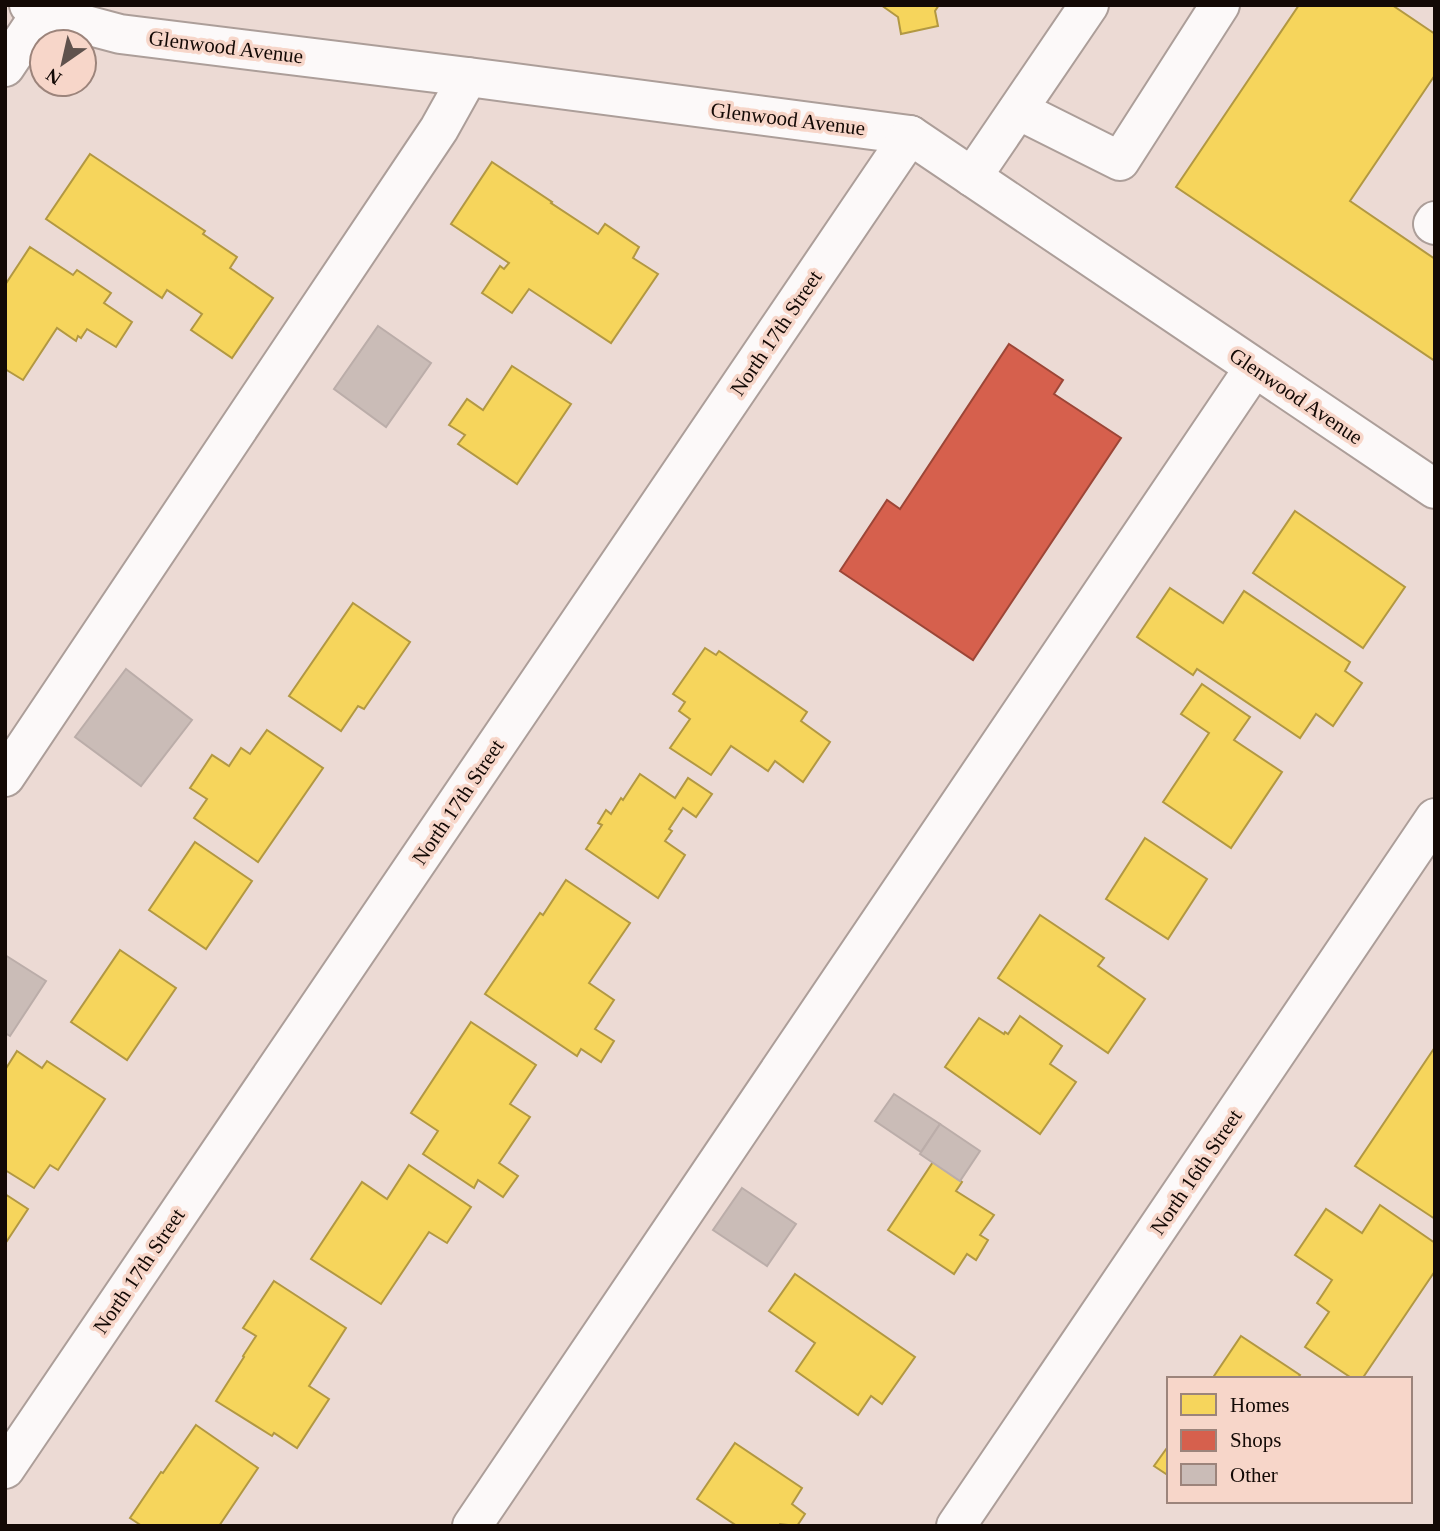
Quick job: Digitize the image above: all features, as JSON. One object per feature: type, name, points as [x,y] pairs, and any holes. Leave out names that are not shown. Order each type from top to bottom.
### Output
[{"type":"street","points":[[972,177],[1089,5]]},
{"type":"street","points":[[1018,110],[1120,161],[1220,5]]},
{"type":"street","points":[[5,67],[35,9]]},
{"type":"street","name":"Glenwood Avenue","points":[[35,9],[120,34],[910,135],[1435,489]]},
{"type":"street","points":[[5,777],[439,129],[468,77]]},
{"type":"street","name":"North 17th Street","points":[[5,1469],[910,135]]},
{"type":"street","points":[[472,1526],[1254,368]]},
{"type":"street","name":"North 16th Street","points":[[956,1526],[1435,818]]},
{"type":"building: Homes","points":[[881,5],[939,5],[935,11],[938,26],[901,34],[898,17]]},
{"type":"building: Homes","points":[[1299,5],[1392,5],[1435,34],[1435,75],[1350,201],[1435,259],[1435,361],[1176,187]]},
{"type":"building: Homes","points":[[90,154],[205,231],[203,234],[237,257],[230,268],[273,298],[232,358],[191,330],[202,314],[167,290],[162,298],[46,219]]},
{"type":"building: Homes","points":[[492,162],[598,234],[605,224],[639,247],[633,258],[658,274],[611,343],[529,289],[512,313],[482,293],[500,266],[504,269],[509,263],[451,224]]},
{"type":"building: Homes","points":[[30,247],[73,275],[77,270],[111,293],[104,303],[132,322],[116,347],[87,329],[76,341],[57,328],[23,380],[5,369],[5,285]]},
{"type":"building: Homes","points":[[512,366],[571,404],[517,484],[458,444],[465,435],[449,425],[467,399],[483,410]]},
{"type":"building: Homes","points":[[1295,511],[1405,587],[1363,648],[1253,573]]},
{"type":"building: Homes","points":[[1170,588],[1223,623],[1244,591],[1350,662],[1345,671],[1362,683],[1333,726],[1316,714],[1300,738],[1197,669],[1193,675],[1137,637]]},
{"type":"building: Homes","points":[[353,603],[410,642],[364,709],[358,706],[341,731],[289,696]]},
{"type":"building: Homes","points":[[705,648],[716,655],[719,651],[807,712],[801,721],[830,742],[803,782],[775,761],[768,771],[731,746],[711,775],[670,748],[690,719],[679,711],[685,702],[673,694]]},
{"type":"building: Homes","points":[[1202,684],[1250,717],[1234,740],[1282,772],[1231,848],[1163,802],[1209,733],[1181,714]]},
{"type":"building: Homes","points":[[267,730],[323,768],[258,862],[194,818],[207,799],[190,788],[212,755],[229,766],[241,748],[250,754]]},
{"type":"building: Homes","points":[[640,774],[675,798],[688,778],[712,794],[696,817],[683,808],[669,829],[672,831],[665,841],[685,855],[658,898],[586,849],[602,825],[598,823],[606,810],[611,814]]},
{"type":"building: Homes","points":[[1145,838],[1207,879],[1168,939],[1106,899]]},
{"type":"building: Homes","points":[[195,842],[252,881],[206,949],[149,910]]},
{"type":"building: Homes","points":[[566,880],[630,923],[589,983],[614,1000],[595,1029],[614,1041],[601,1062],[581,1049],[577,1056],[485,994]]},
{"type":"building: Homes","points":[[1040,915],[1104,958],[1098,966],[1145,999],[1108,1053],[998,978]]},
{"type":"building: Homes","points":[[120,950],[176,988],[127,1060],[71,1022]]},
{"type":"building: Homes","points":[[1020,1016],[1062,1046],[1050,1064],[1076,1082],[1040,1134],[945,1067],[979,1018],[1008,1034]]},
{"type":"building: Homes","points":[[471,1022],[536,1065],[510,1104],[530,1117],[499,1163],[518,1176],[503,1197],[478,1180],[474,1188],[423,1154],[438,1131],[411,1113]]},
{"type":"building: Homes","points":[[1433,1050],[1435,1052],[1435,1219],[1355,1166]]},
{"type":"building: Homes","points":[[17,1051],[42,1068],[47,1061],[105,1099],[58,1170],[50,1165],[34,1188],[5,1170],[5,1070]]},
{"type":"building: Homes","points":[[933,1162],[962,1182],[956,1191],[994,1215],[980,1235],[988,1240],[976,1260],[967,1254],[954,1274],[888,1230]]},
{"type":"building: Homes","points":[[409,1165],[471,1207],[447,1243],[429,1232],[381,1304],[311,1259],[362,1182],[387,1199]]},
{"type":"building: Homes","points":[[5,1194],[28,1209],[5,1244]]},
{"type":"building: Homes","points":[[1380,1205],[1435,1243],[1435,1271],[1363,1377],[1350,1377],[1305,1347],[1329,1312],[1317,1303],[1332,1280],[1295,1255],[1326,1209],[1362,1233]]},
{"type":"building: Homes","points":[[795,1274],[915,1357],[882,1404],[871,1396],[858,1415],[796,1371],[815,1343],[769,1311]]},
{"type":"building: Homes","points":[[274,1281],[346,1328],[309,1386],[329,1399],[297,1448],[274,1433],[272,1436],[216,1401],[256,1336],[243,1328]]},
{"type":"building: Homes","points":[[1241,1336],[1300,1375],[1298,1377],[1213,1377]]},
{"type":"building: Homes","points":[[196,1425],[258,1468],[219,1526],[142,1526],[130,1518]]},
{"type":"building: Homes","points":[[735,1443],[802,1488],[792,1504],[805,1514],[797,1526],[737,1526],[697,1499]]},
{"type":"building: Homes","points":[[1167,1448],[1167,1475],[1154,1466]]},
{"type":"building: Shops","points":[[1009,344],[1063,380],[1054,394],[1121,438],[973,660],[840,571],[887,500],[900,509]]},
{"type":"building: Other","points":[[378,326],[431,363],[386,427],[334,389]]},
{"type":"building: Other","points":[[126,669],[192,720],[141,786],[75,737]]},
{"type":"building: Other","points":[[5,955],[46,981],[10,1036],[5,1033]]},
{"type":"building: Other","points":[[894,1094],[940,1124],[921,1152],[875,1121]]},
{"type":"building: Other","points":[[940,1124],[980,1151],[960,1181],[920,1154]]},
{"type":"building: Other","points":[[742,1188],[796,1224],[767,1266],[713,1230]]}]
